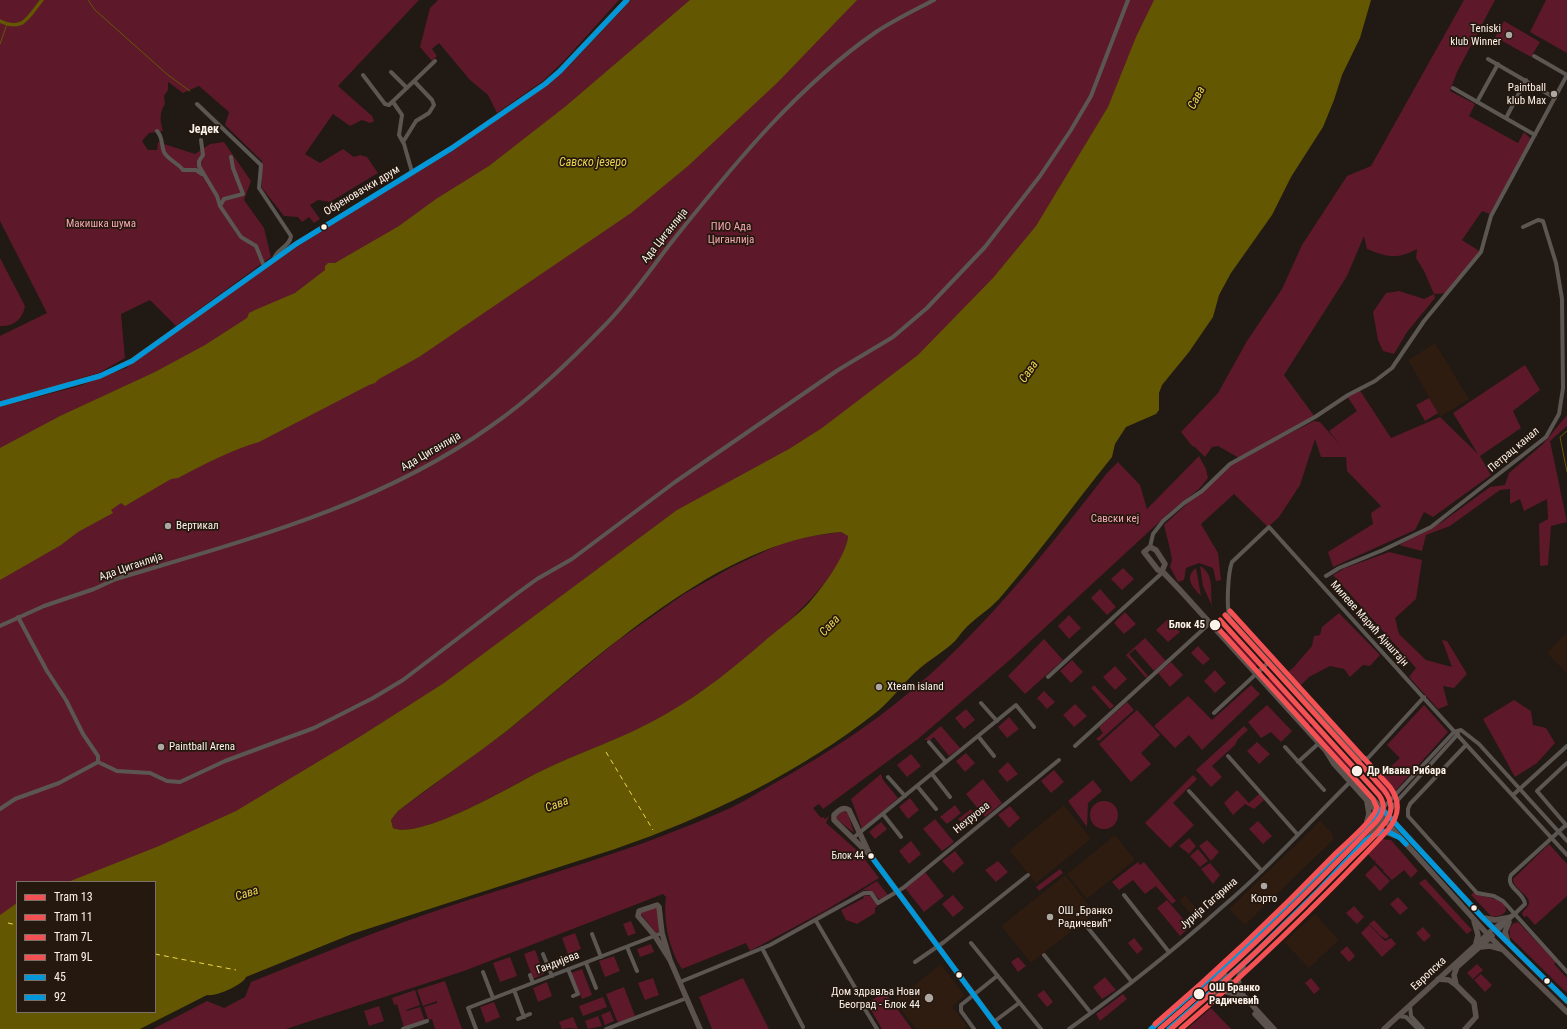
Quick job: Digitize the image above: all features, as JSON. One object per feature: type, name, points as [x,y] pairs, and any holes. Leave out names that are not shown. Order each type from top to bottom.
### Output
[{"type":"street","name":"Обреновачки друм","points":[[0,404],[80,383],[122,367],[274,259],[325,225],[466,139],[551,79],[627,0]]},
{"type":"street","name":"Ада Циганлија","points":[[0,626],[44,606],[94,589],[116,579],[287,527],[354,502],[418,471],[491,426],[536,390],[615,314],[701,206],[765,132],[803,93],[851,51],[879,30],[934,0]]},
{"type":"street","points":[[98,762],[117,771],[150,773],[166,781],[180,782],[225,761],[314,728],[373,698],[404,680],[515,595],[537,579],[572,559],[675,482],[838,370],[893,337],[926,308],[985,247],[1040,176],[1071,130],[1091,96],[1128,0]]},
{"type":"street","points":[[1534,56],[1567,75],[1491,216],[1481,252],[1424,322],[1392,368],[1299,427],[1239,458],[1163,521],[1153,534],[1150,547],[1145,550],[1145,555],[1158,570],[1163,572],[1319,743],[1334,764],[1352,780],[1385,817],[1512,949],[1567,1001]]},
{"type":"street","points":[[1488,59],[1555,98]]},
{"type":"street","points":[[363,75],[385,104],[390,105],[435,61]]},
{"type":"street","points":[[1477,102],[1498,64]]},
{"type":"street","points":[[391,72],[407,88]]},
{"type":"street","points":[[1506,118],[1526,80]]},
{"type":"street","points":[[403,142],[416,121],[429,113],[434,105],[432,100],[414,81]]},
{"type":"street","points":[[1452,88],[1535,135]]},
{"type":"street","points":[[393,102],[402,115],[399,135],[403,142],[412,172]]},
{"type":"street","points":[[197,104],[261,165],[259,188],[291,236],[289,241],[279,251],[274,259]]},
{"type":"street","points":[[157,131],[161,136],[166,155],[179,164],[183,170],[196,170],[203,175]]},
{"type":"street","points":[[201,140],[203,155],[199,161],[199,166],[203,175],[216,194],[220,206],[241,237],[256,246],[264,266]]},
{"type":"street","points":[[220,206],[224,199],[243,194],[233,168],[231,157]]},
{"type":"street","name":"Петрац канал","points":[[1326,576],[1338,568],[1383,550],[1431,527],[1541,442],[1554,424],[1559,414],[1563,388],[1560,282],[1543,221],[1538,220],[1523,227]]},
{"type":"street","name":"Милеве Марић Ајнштајн","points":[[1269,662],[1230,619],[1228,612],[1232,562],[1269,528],[1567,855]]},
{"type":"street","points":[[1048,677],[1163,572],[1165,564],[1156,550],[1150,547]]},
{"type":"street","points":[[18,617],[46,671],[66,700],[83,734],[98,756],[98,762]]},
{"type":"street","points":[[1075,746],[1210,623]]},
{"type":"street","points":[[1214,713],[1269,662],[1354,755],[1361,760],[1368,758],[1424,697]]},
{"type":"street","points":[[981,702],[997,721]]},
{"type":"street","points":[[853,838],[1016,705],[1034,726]]},
{"type":"street","points":[[1151,1029],[1218,971],[1313,881],[1460,730],[1465,731],[1475,740],[1567,841]]},
{"type":"street","points":[[1169,1029],[1226,980],[1320,889],[1366,840],[1398,800],[1456,733]]},
{"type":"street","points":[[978,736],[994,756]]},
{"type":"street","points":[[929,742],[946,762]]},
{"type":"street","points":[[1298,762],[1319,743]]},
{"type":"street","points":[[1466,745],[1410,804],[1407,811],[1408,816],[1477,893],[1498,897],[1567,972]]},
{"type":"street","points":[[1513,795],[1567,746]]},
{"type":"street","points":[[1285,747],[1324,790]]},
{"type":"street","points":[[1228,756],[1298,835]]},
{"type":"street","name":"Нехруова","points":[[762,948],[816,921],[864,893],[871,894],[878,903],[898,891],[1059,760]]},
{"type":"street","points":[[0,809],[15,799],[59,784],[98,762]]},
{"type":"street","points":[[1489,936],[1524,906],[1526,901],[1510,884],[1510,877],[1567,825],[1538,794],[1537,791],[1567,763]]},
{"type":"street","points":[[932,774],[950,798]]},
{"type":"street","points":[[888,776],[905,796]]},
{"type":"street","points":[[1352,780],[1364,797],[1380,811]]},
{"type":"street","name":"Јурија Гагарина","points":[[1069,1029],[1132,982],[1222,908],[1262,871],[1352,780]]},
{"type":"street","points":[[917,786],[936,809]]},
{"type":"street","points":[[1189,791],[1262,871]]},
{"type":"street","points":[[1364,797],[1369,814],[1365,826]]},
{"type":"street","points":[[869,853],[848,810],[840,810],[834,815],[834,820],[869,853],[997,1025],[1002,1029]]},
{"type":"street","points":[[882,814],[901,837]]},
{"type":"street","points":[[1385,817],[1400,838],[1489,936],[1567,1012]]},
{"type":"street","points":[[1366,840],[1383,831],[1389,832],[1400,838]]},
{"type":"street","points":[[915,962],[939,946],[1028,875]]},
{"type":"street","points":[[1124,895],[1169,952]]},
{"type":"street","points":[[670,960],[662,933],[659,907],[657,904],[639,911],[638,916],[655,936],[670,960],[700,1029]]},
{"type":"street","points":[[1472,917],[1478,935],[1476,947],[1490,946],[1506,953]]},
{"type":"street","points":[[1482,918],[1507,920]]},
{"type":"street","points":[[1507,920],[1505,932],[1512,949]]},
{"type":"street","points":[[816,921],[860,996]]},
{"type":"street","points":[[1088,928],[1132,982]]},
{"type":"street","name":"Гандијева","points":[[476,1029],[468,1008],[662,933]]},
{"type":"street","points":[[592,934],[601,957]]},
{"type":"street","name":"Европска","points":[[1384,1029],[1438,979],[1489,936]]},
{"type":"street","points":[[971,943],[1041,1029]]},
{"type":"street","points":[[627,947],[637,971]]},
{"type":"street","name":"Европска","points":[[1456,985],[1454,975],[1455,970],[1476,947]]},
{"type":"street","points":[[680,982],[762,948],[803,1027]]},
{"type":"street","points":[[543,954],[552,976]]},
{"type":"street","points":[[1044,955],[1091,1013]]},
{"type":"street","points":[[1247,960],[1238,976],[1240,994],[1269,1029]]},
{"type":"street","points":[[586,963],[596,988]]},
{"type":"street","points":[[568,970],[578,994],[573,996]]},
{"type":"street","points":[[1218,971],[1274,1029]]},
{"type":"street","points":[[482,972],[493,998]]},
{"type":"street","points":[[530,975],[533,983]]},
{"type":"street","points":[[974,1029],[960,1008],[963,1003],[997,976]]},
{"type":"street","points":[[1438,979],[1449,980],[1474,1003],[1476,1008],[1475,1020],[1465,1029]]},
{"type":"street","points":[[514,990],[524,1017]]},
{"type":"street","points":[[1205,998],[1224,991],[1240,994]]},
{"type":"street","points":[[606,1029],[687,998]]},
{"type":"street","points":[[997,1025],[1019,1003]]},
{"type":"street","points":[[863,1006],[877,1029]]},
{"type":"street","points":[[1410,1006],[1411,1016],[1423,1029]]},
{"type":"street","points":[[518,1019],[530,1014]]},
{"type":"street","points":[[1398,1016],[1406,1017],[1418,1029]]},
{"type":"street","points":[[403,1029],[427,1021]]},
{"type":"shaded area","points":[[1435,343],[1469,399],[1440,417],[1408,360]]},
{"type":"shaded area","points":[[1567,632],[1567,673],[1547,653]]},
{"type":"shaded area","points":[[1064,805],[1091,839],[1036,883],[1009,850]]},
{"type":"shaded area","points":[[1320,821],[1333,834],[1333,840],[1245,925],[1229,909]]},
{"type":"shaded area","points":[[1115,835],[1135,860],[1087,899],[1067,874]]},
{"type":"shaded area","name":"ОШ „Бранко Радичевић”","points":[[1065,875],[1095,913],[1031,963],[1001,926]]},
{"type":"shaded area","points":[[1185,895],[1202,915],[1196,920],[1179,900]]},
{"type":"shaded area","points":[[1315,914],[1339,940],[1309,968],[1284,942]]},
{"type":"shaded area","name":"Дом здравља Нови Београд - Блок 44","points":[[941,964],[965,996],[952,1006],[967,1026],[963,1029],[916,1029],[894,1001]]},
{"type":"green space","name":"Макишка шума","points":[[0,0],[419,0],[338,86],[372,116],[374,121],[370,123],[362,120],[350,126],[333,114],[305,154],[320,163],[343,149],[354,157],[360,155],[367,157],[378,173],[330,202],[318,200],[310,205],[320,219],[314,223],[309,217],[302,222],[298,217],[284,216],[262,188],[262,161],[225,125],[229,112],[199,86],[183,93],[168,82],[168,90],[164,96],[165,104],[161,114],[163,131],[149,133],[142,141],[148,150],[157,150],[158,142],[195,154],[210,144],[224,142],[251,181],[244,200],[264,228],[271,257],[176,326],[150,300],[121,314],[125,358],[99,373],[70,381],[72,385],[0,404],[0,336],[47,313],[0,221]]},
{"type":"green space","points":[[438,0],[619,0],[564,61],[543,81],[497,113],[488,95],[470,80],[439,43],[432,49],[437,56],[432,61],[420,47],[430,8]]},
{"type":"green space","name":"ПИО Ада Циганлија","points":[[631,0],[1180,0],[1156,52],[950,357],[140,881],[16,881],[16,945],[0,953],[0,407],[79,386],[126,368],[284,255],[454,150],[539,91],[569,66]]},
{"type":"green space","points":[[1464,0],[1495,0],[1457,72],[1450,91],[1475,104],[1469,116],[1518,143],[1524,132],[1531,139],[1490,214],[1482,211],[1462,240],[1481,252],[1448,293],[1434,294],[1424,271],[1416,258],[1417,249],[1398,256],[1380,254],[1367,249],[1364,236],[1347,276],[1284,375],[1315,417],[1239,458],[1218,446],[1212,447],[1205,457],[1194,446],[1193,447],[1181,432],[1218,393],[1247,341],[1282,289],[1302,245],[1347,176],[1371,166]]},
{"type":"green space","points":[[1546,0],[1567,0],[1567,53],[1530,32]]},
{"type":"green space","points":[[1504,21],[1540,42],[1531,57],[1495,37]]},
{"type":"green space","points":[[0,258],[25,306],[22,315],[17,321],[13,324],[5,326],[0,326]]},
{"type":"green space","points":[[1399,291],[1424,299],[1434,294],[1435,298],[1407,332],[1394,354],[1383,351],[1378,340],[1373,312],[1386,293]]},
{"type":"green space","points":[[1525,365],[1540,390],[1513,411],[1521,428],[1480,456],[1491,475],[1433,517],[1424,512],[1415,530],[1333,567],[1328,552],[1373,524],[1371,513],[1381,506],[1347,471],[1346,457],[1321,457],[1315,439],[1300,485],[1279,517],[1268,527],[1234,494],[1201,524],[1218,553],[1221,580],[1216,581],[1213,568],[1199,563],[1186,568],[1184,580],[1178,582],[1170,567],[1172,560],[1164,525],[1230,464],[1314,421],[1320,422],[1340,445],[1329,431],[1357,411],[1347,396],[1359,389],[1391,438],[1440,417],[1478,454],[1453,413]]},
{"type":"green space","points":[[1429,398],[1438,413],[1425,421],[1416,405]]},
{"type":"green space","points":[[1567,415],[1567,426],[1550,441],[1567,522],[1551,526],[1548,565],[1540,566],[1539,524],[1548,519],[1547,499],[1524,511],[1520,499],[1510,504],[1510,489],[1500,490],[1450,526],[1426,535],[1422,551],[1399,545],[1442,522],[1490,487],[1505,485],[1509,473],[1542,445]]},
{"type":"green space","name":"Савски кеј","points":[[1199,456],[1206,469],[1208,478],[1199,489],[1170,512],[1011,659],[918,739],[823,809],[819,804],[813,808],[821,818],[823,817],[825,819],[829,816],[826,823],[860,853],[879,878],[826,910],[750,951],[746,943],[682,969],[670,944],[665,916],[666,897],[663,894],[464,971],[286,1029],[153,1029],[207,1001],[224,1008],[245,997],[251,982],[422,915],[624,850],[694,824],[743,801],[803,767],[849,738],[896,703],[930,674],[962,644],[1023,578],[1107,473],[1118,462],[1140,485],[1147,509]]},
{"type":"green space","points":[[841,532],[848,536],[841,558],[824,583],[801,609],[773,636],[744,660],[688,701],[651,723],[553,765],[487,800],[443,820],[406,830],[393,828],[391,820],[398,811],[507,731],[617,641],[684,594],[730,568],[778,545],[804,537]]},
{"type":"green space","points":[[1389,552],[1422,560],[1416,599],[1395,618],[1399,634],[1426,660],[1452,667],[1442,640],[1447,641],[1467,674],[1454,688],[1443,686],[1448,705],[1438,709],[1409,677],[1416,668],[1333,575],[1345,568]]},
{"type":"green space","points":[[1200,566],[1205,569],[1210,578],[1212,606],[1203,586]]},
{"type":"green space","points":[[1123,568],[1134,579],[1122,590],[1111,579]]},
{"type":"green space","points":[[1196,568],[1201,596],[1192,586],[1190,578],[1192,571]]},
{"type":"green space","points":[[1100,589],[1116,607],[1107,615],[1091,598]]},
{"type":"green space","points":[[1125,612],[1136,624],[1124,634],[1114,623]]},
{"type":"green space","points":[[1339,613],[1380,655],[1370,666],[1363,665],[1350,677],[1344,669],[1330,666],[1309,677],[1298,688],[1285,674],[1293,668],[1312,646],[1314,636],[1320,635],[1322,627]]},
{"type":"green space","points":[[1069,615],[1081,628],[1069,639],[1058,626]]},
{"type":"green space","points":[[1168,619],[1180,632],[1168,642],[1156,630]]},
{"type":"green space","points":[[1227,632],[1257,665],[1254,667],[1224,634]]},
{"type":"green space","points":[[1145,638],[1166,661],[1154,671],[1135,649],[1129,654],[1148,676],[1146,678],[1126,655]]},
{"type":"green space","points":[[1044,639],[1063,660],[1025,694],[1008,676]]},
{"type":"green space","points":[[1198,646],[1210,659],[1203,665],[1191,653]]},
{"type":"green space","points":[[1072,660],[1083,672],[1071,683],[1060,671]]},
{"type":"green space","points":[[1171,662],[1183,675],[1170,687],[1158,673]]},
{"type":"green space","points":[[1115,666],[1127,679],[1115,690],[1103,677]]},
{"type":"green space","points":[[1215,670],[1226,683],[1215,693],[1204,681]]},
{"type":"green space","points":[[1270,677],[1312,723],[1308,726],[1266,680]]},
{"type":"green space","points":[[1094,685],[1114,706],[1110,709],[1091,688]]},
{"type":"green space","points":[[1251,685],[1260,694],[1202,750],[1189,735],[1175,748],[1154,726],[1188,696],[1212,720]]},
{"type":"green space","points":[[1044,691],[1055,702],[1047,709],[1037,698]]},
{"type":"green space","points":[[1514,700],[1531,711],[1533,725],[1546,728],[1555,743],[1537,763],[1515,777],[1483,719]]},
{"type":"green space","points":[[1127,702],[1134,710],[1099,741],[1096,739],[1103,733],[1099,727]]},
{"type":"green space","points":[[1075,704],[1087,716],[1074,727],[1063,715]]},
{"type":"green space","points":[[1267,705],[1292,731],[1281,742],[1271,732],[1261,738],[1248,722]]},
{"type":"green space","points":[[1424,705],[1448,732],[1389,798],[1386,798],[1373,783],[1400,758],[1387,745]]},
{"type":"green space","points":[[966,709],[975,720],[964,729],[955,718]]},
{"type":"green space","points":[[1137,710],[1160,735],[1141,753],[1151,764],[1131,782],[1099,744]]},
{"type":"green space","points":[[1009,717],[1019,729],[1007,738],[998,727]]},
{"type":"green space","points":[[1314,725],[1353,770],[1349,771],[1310,729]]},
{"type":"green space","points":[[941,726],[960,748],[949,756],[934,737],[930,740],[924,740]]},
{"type":"green space","points":[[1244,726],[1248,730],[1238,739],[1235,745],[1212,766],[1222,777],[1211,787],[1196,770]]},
{"type":"green space","points":[[1257,742],[1270,754],[1259,764],[1247,751]]},
{"type":"green space","points":[[966,753],[975,763],[965,772],[956,761]]},
{"type":"green space","points":[[911,754],[921,766],[907,777],[897,765]]},
{"type":"green space","points":[[1008,762],[1018,774],[1007,782],[998,771]]},
{"type":"green space","points":[[1054,770],[1064,782],[1051,793],[1041,781]]},
{"type":"green space","points":[[881,774],[883,780],[898,798],[862,829],[851,799]]},
{"type":"green space","points":[[1193,775],[1197,779],[1173,803],[1194,825],[1170,848],[1145,823]]},
{"type":"green space","points":[[983,779],[1002,803],[985,817],[966,794]]},
{"type":"green space","points":[[1093,780],[1102,791],[1088,803],[1087,827],[1068,801]]},
{"type":"green space","points":[[1237,790],[1249,803],[1259,794],[1264,800],[1254,809],[1245,804],[1233,815],[1224,803]]},
{"type":"green space","points":[[910,798],[919,810],[908,819],[899,807]]},
{"type":"green space","points":[[1104,801],[1114,805],[1118,815],[1114,825],[1104,829],[1094,825],[1090,815],[1094,805]]},
{"type":"green space","points":[[955,805],[961,813],[947,824],[940,817]]},
{"type":"green space","points":[[1010,806],[1020,818],[1009,828],[998,815]]},
{"type":"green space","points":[[971,809],[977,817],[965,827],[958,819]]},
{"type":"green space","points":[[843,811],[848,813],[854,833],[837,819],[837,816]]},
{"type":"green space","points":[[935,819],[954,842],[942,851],[923,829]]},
{"type":"green space","points":[[1258,821],[1272,836],[1263,844],[1249,829]]},
{"type":"green space","points":[[881,822],[887,829],[875,839],[869,832]]},
{"type":"green space","points":[[1189,838],[1196,846],[1189,854],[1179,846]]},
{"type":"green space","points":[[1380,839],[1391,840],[1418,871],[1411,878],[1404,870],[1392,880],[1383,871],[1384,868],[1383,870],[1375,862],[1376,860],[1374,861],[1367,853]]},
{"type":"green space","points":[[1207,840],[1219,852],[1211,861],[1199,846]]},
{"type":"green space","points":[[911,841],[921,854],[909,864],[899,851]]},
{"type":"green space","points":[[1549,844],[1567,864],[1567,896],[1535,925],[1527,916],[1524,917],[1522,914],[1529,903],[1514,883],[1513,879]]},
{"type":"green space","points":[[1198,849],[1208,861],[1200,867],[1190,856]]},
{"type":"green space","points":[[955,851],[964,863],[953,873],[942,861]]},
{"type":"green space","points":[[998,861],[1008,872],[996,882],[985,870]]},
{"type":"green space","points":[[1138,862],[1140,865],[1144,862],[1176,901],[1172,904],[1156,886],[1145,894],[1133,880],[1119,890],[1112,882]]},
{"type":"green space","points":[[1210,863],[1220,875],[1213,884],[1201,869]]},
{"type":"green space","points":[[1375,865],[1390,881],[1380,891],[1365,875]]},
{"type":"green space","points":[[1060,869],[1063,873],[1039,891],[1036,887]]},
{"type":"green space","points":[[925,872],[944,896],[924,912],[905,888]]},
{"type":"green space","points":[[1425,879],[1472,930],[1467,934],[1419,883]]},
{"type":"green space","points":[[877,881],[888,895],[880,900],[871,891],[864,890],[849,898]]},
{"type":"green space","points":[[1474,892],[1502,902],[1506,911],[1502,915],[1492,917],[1471,895]]},
{"type":"green space","points":[[863,895],[871,896],[878,906],[875,908],[875,913],[857,924],[846,920],[841,910],[864,898]]},
{"type":"green space","points":[[953,895],[964,908],[953,917],[942,904]]},
{"type":"green space","points":[[1398,897],[1408,908],[1400,915],[1390,904]]},
{"type":"green space","points":[[849,898],[827,912],[769,943]]},
{"type":"green space","points":[[1167,900],[1190,927],[1180,936],[1157,908]]},
{"type":"green space","points":[[1354,906],[1364,917],[1357,924],[1346,913]]},
{"type":"green space","points":[[655,907],[657,909],[660,931],[656,933],[641,914],[642,912]]},
{"type":"green space","points":[[1374,920],[1389,936],[1386,939],[1369,924]]},
{"type":"green space","points":[[631,921],[636,933],[628,936],[623,924]]},
{"type":"green space","points":[[1518,922],[1556,962],[1554,964],[1567,978],[1567,993],[1510,937],[1510,928],[1514,923]]},
{"type":"green space","points":[[1369,925],[1385,941],[1391,938],[1396,944],[1382,957],[1361,933]]},
{"type":"green space","points":[[1423,927],[1431,936],[1424,942],[1416,933]]},
{"type":"green space","points":[[575,933],[581,949],[568,954],[562,938]]},
{"type":"green space","points":[[1134,938],[1143,949],[1137,954],[1128,943]]},
{"type":"green space","points":[[651,944],[654,952],[640,957],[637,949]]},
{"type":"green space","points":[[1347,946],[1355,956],[1349,962],[1340,952]]},
{"type":"green space","points":[[535,950],[544,974],[533,979],[524,954]]},
{"type":"green space","points":[[614,956],[620,971],[605,977],[599,961]]},
{"type":"green space","points":[[510,957],[517,976],[500,982],[493,963]]},
{"type":"green space","points":[[1018,957],[1026,966],[1018,972],[1011,962]]},
{"type":"green space","points":[[1477,964],[1483,970],[1473,979],[1467,973]]},
{"type":"green space","points":[[582,969],[592,995],[582,999],[571,973]]},
{"type":"green space","points":[[1481,974],[1492,985],[1485,992],[1474,980]]},
{"type":"green space","points":[[1105,977],[1116,990],[1102,999],[1093,987]]},
{"type":"green space","points":[[653,978],[659,995],[645,1000],[638,983]]},
{"type":"green space","points":[[743,978],[769,1029],[712,1029],[699,997]]},
{"type":"green space","points":[[1311,978],[1320,989],[1314,994],[1305,983]]},
{"type":"green space","points":[[445,981],[462,1029],[435,1029],[432,1019],[428,1020],[424,1007],[437,1003],[437,1001],[423,1006],[417,990]]},
{"type":"green space","points":[[547,982],[552,996],[538,1002],[533,988]]},
{"type":"green space","points":[[624,987],[635,1016],[618,1023],[606,994]]},
{"type":"green space","points":[[415,990],[420,1005],[406,1010],[420,1007],[425,1021],[404,1027],[397,1004],[394,1005],[392,998]]},
{"type":"green space","points":[[1044,990],[1053,1002],[1047,1007],[1037,995]]},
{"type":"green space","points":[[885,992],[912,1029],[882,1029],[867,1003]]},
{"type":"green space","points":[[1123,994],[1127,999],[1100,1021],[1096,1014]]},
{"type":"green space","points":[[603,997],[607,1007],[583,1016],[579,1006]]},
{"type":"green space","points":[[494,1002],[500,1017],[486,1023],[480,1007]]},
{"type":"green space","points":[[379,1006],[384,1021],[369,1026],[364,1011]]},
{"type":"green space","points":[[1211,1008],[1231,1029],[1187,1029]]},
{"type":"green space","points":[[610,1011],[614,1021],[605,1025],[601,1015]]},
{"type":"green space","points":[[598,1016],[602,1026],[588,1029],[585,1021]]},
{"type":"green space","points":[[573,1017],[578,1029],[562,1029],[559,1022]]},
{"type":"water","name":"Савско језеро","points":[[690,0],[857,0],[778,82],[688,166],[631,213],[419,357],[379,379],[375,383],[259,442],[228,453],[178,478],[171,479],[125,506],[121,503],[111,510],[113,513],[78,532],[61,545],[0,580],[0,448],[60,416],[155,372],[205,345],[247,318],[249,313],[295,293],[325,270],[325,266],[328,263],[335,263],[399,226],[436,199],[489,166],[566,106]]},
{"type":"water","name":"Сава","points":[[1154,0],[1371,0],[1360,38],[1342,75],[1323,127],[1291,177],[1272,215],[1231,273],[1219,295],[1213,317],[1189,352],[1162,385],[1159,393],[1159,410],[1156,414],[1126,427],[1115,444],[1112,457],[999,599],[967,627],[951,645],[923,665],[878,711],[818,754],[752,791],[684,823],[615,849],[352,934],[246,977],[240,983],[228,990],[207,995],[140,1029],[0,1029],[0,915],[16,904],[16,1013],[156,1013],[156,881],[71,881],[159,846],[236,811],[361,736],[444,683],[677,510],[789,449],[822,428],[918,355],[993,278],[1036,226],[1108,107],[1136,37]],"holes":[[[841,532],[848,536],[838,562],[819,591],[807,605],[731,669],[680,706],[650,723],[553,765],[487,800],[443,820],[406,830],[393,828],[391,820],[398,811],[425,790],[481,751],[621,638],[663,607],[706,579],[750,556],[795,540]]]},
{"type":"waterway","points":[[0,21],[8,24],[20,24],[29,17],[42,0]]},
{"type":"waterway","points":[[88,0],[95,10],[168,75],[190,91]]},
{"type":"waterway","points":[[0,44],[7,24]]},
{"type":"waterway","points":[[1567,431],[1560,437],[1567,472]]},
{"type":"ferry route","points":[[606,752],[653,830]]},
{"type":"ferry route","points":[[8,923],[16,925]]},
{"type":"ferry route","points":[[156,954],[236,970]]},
{"type":"tram line","name":"9L","points":[[1181,1029],[1287,933],[1338,882],[1387,831],[1394,820],[1397,809],[1396,798],[1390,787],[1230,611]]},
{"type":"tram line","name":"11","points":[[1171,1029],[1237,970],[1323,887],[1381,828],[1386,822],[1391,809],[1388,796],[1384,790],[1225,615]]},
{"type":"tram line","name":"13","points":[[1160,1029],[1244,954],[1324,876],[1376,822],[1383,809],[1383,802],[1379,795],[1220,620]]},
{"type":"tram line","name":"7L","points":[[1155,1024],[1202,983],[1291,899],[1364,826],[1377,808],[1373,799],[1215,625]]},
{"type":"transit line","name":"92","points":[[0,404],[100,376],[132,361],[296,244],[452,148],[545,84],[560,71],[627,0]]},
{"type":"transit line","name":"45","points":[[1151,1029],[1235,956],[1382,809],[1482,917],[1567,1001]]},
{"type":"transit line","name":"45","points":[[1169,1029],[1249,959],[1320,889],[1366,840],[1378,833],[1387,831],[1400,838],[1406,844]]},
{"type":"transit line","name":"45","points":[[871,856],[999,1029]]},
{"type":"place","name":"Teniski klub Winner","points":[[1509,35]]},
{"type":"place","name":"Paintball klub Max","points":[[1554,94]]},
{"type":"place","name":"Вертикал","points":[[168,526]]},
{"type":"place","name":"Блок 45","points":[[1215,625]]},
{"type":"place","name":"Xteam island","points":[[879,687]]},
{"type":"place","name":"Paintball Arena","points":[[161,747]]},
{"type":"place","name":"Др Ивана Рибара","points":[[1357,771]]},
{"type":"place","name":"Блок 44","points":[[871,856]]},
{"type":"place","name":"Корто","points":[[1264,886]]},
{"type":"place","name":"ОШ „Бранко Радичевић”","points":[[1050,917]]},
{"type":"place","name":"ОШ Бранко Радичевић","points":[[1199,994]]},
{"type":"place","name":"Дом здравља Нови Београд - Блок 44","points":[[929,998]]},
{"type":"district","name":"Једек","points":[[204,130]]}]
